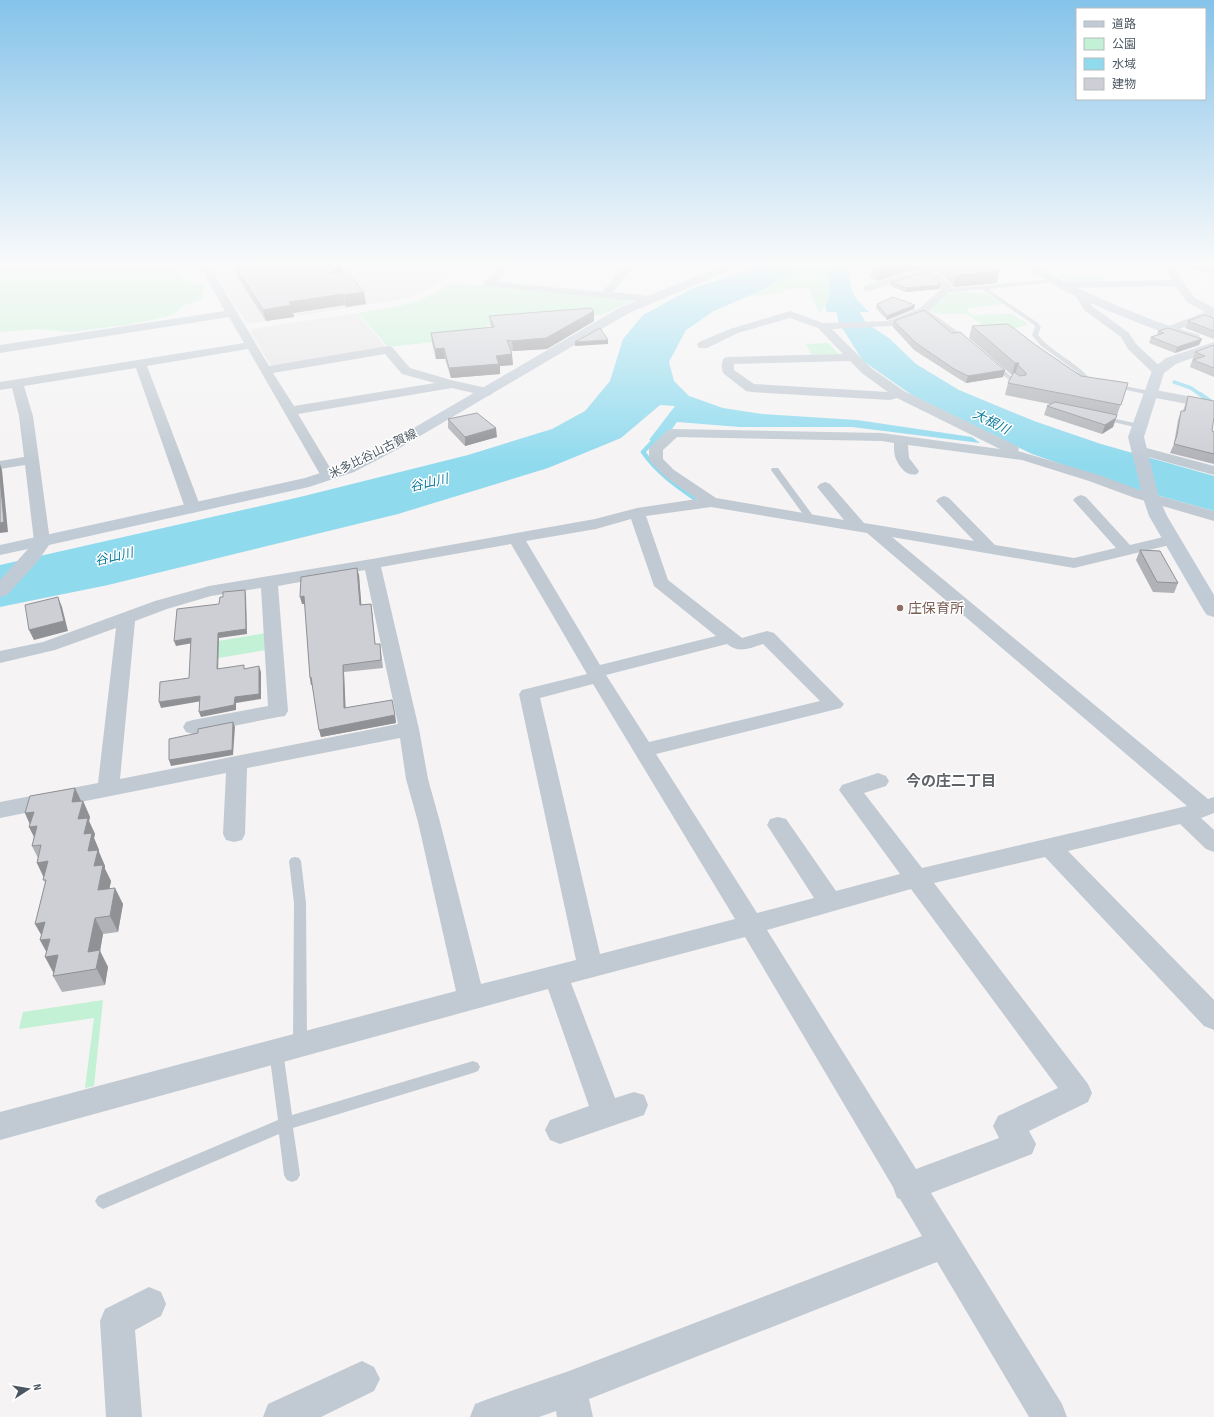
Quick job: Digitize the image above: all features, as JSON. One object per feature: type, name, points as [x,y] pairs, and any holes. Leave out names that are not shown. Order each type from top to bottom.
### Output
[{"type":"main road","name":"米多比谷山古賀線","points":[[0,550],[309,482],[348,469],[393,446],[589,331]]},
{"type":"main road","points":[[1171,331],[1214,345]]},
{"type":"main road","points":[[1214,345],[1171,361],[1158,371],[1136,437],[1151,496],[1158,516],[1214,611]]},
{"type":"main road","points":[[0,591],[32,557],[42,541]]},
{"type":"street","points":[[0,349],[115,331]]},
{"type":"street","points":[[243,331],[328,476]]},
{"type":"street","points":[[703,345],[732,331]]},
{"type":"street","points":[[827,331],[868,371],[899,394],[1005,445],[1024,456]]},
{"type":"street","points":[[1120,331],[1125,335],[1132,346],[1158,371]]},
{"type":"street","points":[[0,386],[252,345]]},
{"type":"street","points":[[267,370],[388,350],[406,371],[486,392]]},
{"type":"street","points":[[852,356],[728,361],[728,371],[751,388],[890,396],[899,394]]},
{"type":"street","points":[[140,363],[193,508]]},
{"type":"street","points":[[17,383],[26,416],[30,460],[42,541]]},
{"type":"street","points":[[290,411],[452,384]]},
{"type":"street","points":[[1150,394],[1214,405]]},
{"type":"street","points":[[711,502],[669,473],[656,460],[656,449],[673,433],[882,437],[1024,456],[1214,516]]},
{"type":"street","points":[[901,439],[902,458],[912,471]]},
{"type":"street","points":[[1139,450],[1214,471]]},
{"type":"street","points":[[0,465],[30,460]]},
{"type":"street","points":[[825,487],[866,528],[1201,809],[1214,843]]},
{"type":"street","points":[[1081,500],[1127,551]]},
{"type":"street","points":[[944,501],[990,549]]},
{"type":"street","points":[[0,657],[48,646],[126,617],[209,591],[269,582],[596,524],[638,513],[711,502],[1074,563],[1172,540]]},
{"type":"street","points":[[638,513],[660,582],[739,645],[767,637],[834,704],[644,750]]},
{"type":"street","points":[[516,538],[596,674],[751,925],[1048,1417]]},
{"type":"street","points":[[372,564],[409,730],[417,780],[431,828],[471,998]]},
{"type":"street","points":[[193,727],[278,711],[269,582]]},
{"type":"street","points":[[108,789],[126,617]]},
{"type":"street","points":[[590,967],[528,694],[730,638]]},
{"type":"street","points":[[0,810],[409,730]]},
{"type":"street","points":[[234,834],[237,763]]},
{"type":"street","points":[[878,782],[850,790],[918,878],[1078,1093],[1008,1126],[1021,1144],[908,1187]]},
{"type":"street","points":[[0,1126],[471,998],[751,925],[918,878],[1201,809]]},
{"type":"street","points":[[778,824],[831,903]]},
{"type":"street","points":[[1050,846],[1214,1018]]},
{"type":"street","points":[[556,976],[606,1114]]},
{"type":"street","points":[[560,1130],[634,1104]]},
{"type":"street","points":[[488,1417],[572,1403],[943,1244]]},
{"type":"street","points":[[124,1417],[117,1320],[149,1304]]},
{"type":"street","points":[[281,1417],[362,1379]]},
{"type":"lane","points":[[955,331],[971,344]]},
{"type":"lane","points":[[1036,331],[1032,336],[1080,373],[1085,379],[1150,394]]},
{"type":"lane","points":[[959,334],[967,333]]},
{"type":"lane","points":[[989,360],[1019,386]]},
{"type":"lane","points":[[1068,371],[1080,373]]},
{"type":"lane","points":[[1095,416],[1139,426]]},
{"type":"lane","points":[[776,470],[811,519]]},
{"type":"lane","points":[[292,1175],[285,1124],[288,1048],[300,902],[295,861]]},
{"type":"lane","points":[[103,1201],[285,1124],[473,1067]]},
{"type":"shaded area","points":[[250,331],[372,331],[386,348],[271,366]]},
{"type":"green space","points":[[374,331],[487,331],[487,336],[388,347]]},
{"type":"green space","points":[[828,343],[839,354],[812,356],[806,344]]},
{"type":"green space","points":[[266,633],[266,650],[218,658],[218,641]]},
{"type":"green space","points":[[103,1000],[94,1086],[85,1088],[94,1018],[19,1029],[23,1012]]},
{"type":"water","name":"谷山川","points":[[630,331],[685,331],[669,362],[674,381],[689,396],[723,408],[762,414],[857,420],[972,437],[980,443],[852,427],[740,427],[677,422],[662,443],[649,440],[675,406],[660,405],[621,438],[548,468],[398,514],[108,585],[0,607],[0,565],[300,497],[468,455],[552,429],[585,411],[610,381],[623,339]]},
{"type":"water","name":"大根川","points":[[844,331],[878,331],[889,338],[916,364],[959,390],[1034,421],[1101,444],[1214,476],[1214,511],[1131,488],[1032,454],[912,395],[863,361]]},
{"type":"building","points":[[451,331],[558,331],[546,338],[512,341],[507,340],[512,354],[496,356],[499,364],[449,368],[444,348],[435,349],[431,333]]},
{"type":"building","points":[[594,331],[602,331],[608,340],[575,342]]},
{"type":"building","points":[[904,331],[960,332],[1005,370],[968,376],[954,369],[916,343]]},
{"type":"building","points":[[978,331],[1017,331],[1081,376],[1128,383],[1121,405],[1008,383],[1014,372],[1020,376],[1026,375],[1026,373],[1018,365],[1019,363],[1015,363]]},
{"type":"building","points":[[1158,331],[1178,331],[1202,339],[1177,347],[1151,337],[1164,333]]},
{"type":"building","points":[[1214,345],[1214,368],[1193,360],[1205,356],[1195,352]]},
{"type":"building","points":[[1188,396],[1214,401],[1212,431],[1214,432],[1214,454],[1174,444],[1181,411],[1185,411]]},
{"type":"building","points":[[1055,402],[1117,415],[1116,418],[1105,425],[1047,406]]},
{"type":"building","points":[[477,413],[496,428],[465,437],[448,419]]},
{"type":"building","points":[[0,477],[4,522],[0,523]]},
{"type":"building","points":[[1140,550],[1160,551],[1178,583],[1157,582]]},
{"type":"building","points":[[357,568],[360,605],[371,604],[375,644],[380,644],[381,660],[343,665],[344,708],[392,700],[395,715],[319,730],[311,677],[310,678],[304,596],[300,597],[301,577]]},
{"type":"building","points":[[245,590],[246,629],[218,633],[217,669],[244,665],[244,669],[259,666],[259,694],[235,697],[234,705],[199,712],[200,696],[159,702],[160,682],[189,678],[191,638],[174,641],[177,609],[219,604],[220,597],[223,597],[223,592]]},
{"type":"building","points":[[58,597],[64,621],[29,630],[25,605]]},
{"type":"building","points":[[233,722],[232,750],[169,760],[169,739],[198,733],[198,729]]},
{"type":"building","points":[[75,788],[72,802],[83,801],[78,819],[88,818],[84,834],[92,833],[88,851],[98,850],[94,866],[103,865],[98,890],[115,888],[110,916],[95,918],[88,952],[100,950],[96,969],[53,976],[58,955],[45,957],[50,939],[40,940],[45,922],[35,924],[46,880],[43,880],[48,861],[37,863],[41,845],[32,846],[37,826],[29,827],[34,812],[25,813],[30,796]]},
{"type":"waterway","points":[[1174,382],[1191,388],[1201,395]]},
{"type":"waterway","points":[[1200,394],[1210,401]]},
{"type":"waterway","points":[[659,435],[643,452],[660,472],[694,498]]},
{"type":"place","name":"庄保育所","points":[[900,608]]},
{"type":"district","name":"今の庄二丁目","points":[[951,781]]}]
